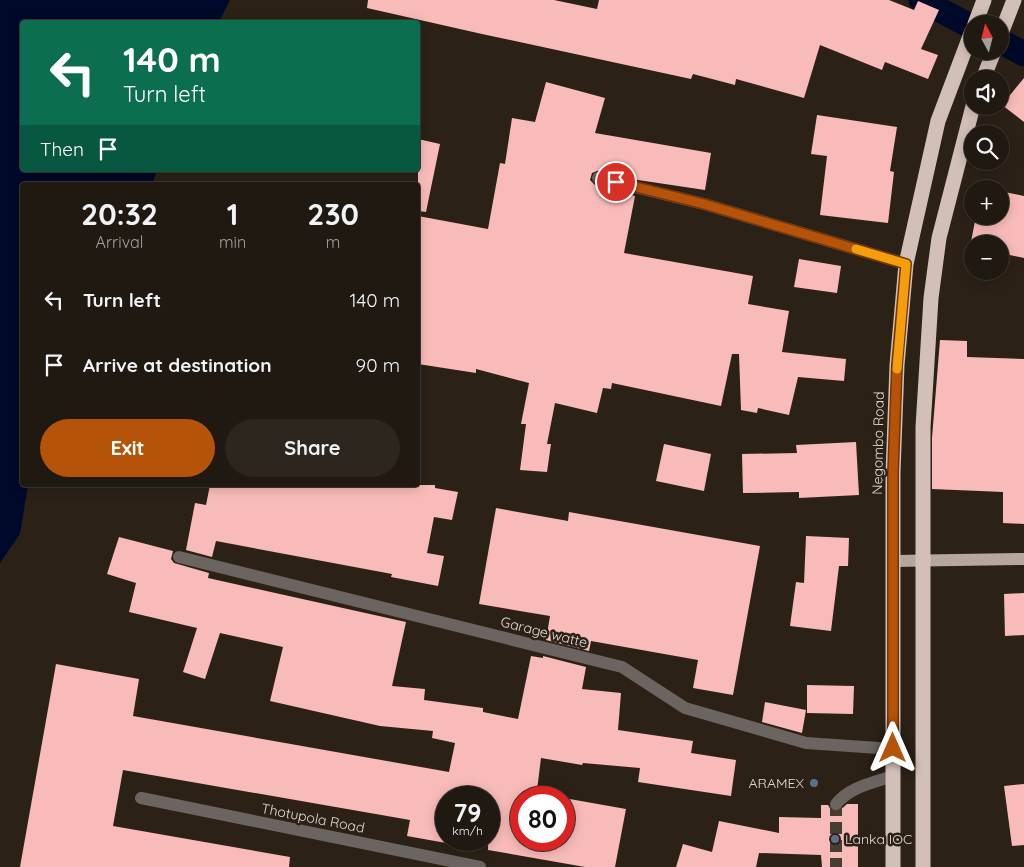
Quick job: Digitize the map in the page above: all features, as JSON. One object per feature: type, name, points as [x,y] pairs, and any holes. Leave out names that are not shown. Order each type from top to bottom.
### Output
[{"type":"highway","points":[[978,15],[984,0]]},
{"type":"highway","points":[[1009,17],[1015,5]]},
{"type":"highway","name":"Negombo Road","points":[[893,867],[893,473],[897,365],[906,264],[938,121],[964,52]]},
{"type":"highway","points":[[923,867],[923,427],[931,298],[941,230],[971,115]]},
{"type":"main road","points":[[894,561],[1024,559]]},
{"type":"street","points":[[598,178],[704,204],[906,264]]},
{"type":"street","name":"Garage watte","points":[[179,557],[622,667],[685,708],[806,743],[893,748]]},
{"type":"street","points":[[836,804],[843,796],[854,790],[893,776]]},
{"type":"street","name":"Thotupola Road","points":[[140,798],[480,867]]},
{"type":"water","points":[[0,0],[230,0],[220,20],[20,20],[20,172],[156,172],[153,182],[20,182],[20,487],[28,487],[20,534],[0,563]]},
{"type":"building","points":[[368,0],[554,0],[597,9],[599,0],[889,0],[914,10],[918,1],[939,10],[921,49],[938,55],[928,79],[885,62],[882,70],[820,45],[804,98],[736,79],[735,85],[693,74],[691,79],[482,34],[367,8]]},
{"type":"building","points":[[1024,78],[1024,122],[1009,110],[1009,96]]},
{"type":"building","points":[[546,82],[605,98],[595,133],[711,153],[705,190],[638,180],[600,170],[592,173],[590,180],[596,186],[635,196],[624,253],[753,276],[748,304],[789,311],[782,352],[846,359],[844,381],[798,377],[789,415],[758,408],[757,413],[741,410],[739,354],[732,354],[721,406],[612,383],[611,389],[603,388],[597,413],[555,403],[547,444],[551,444],[547,472],[520,470],[526,424],[521,424],[529,383],[476,369],[476,373],[420,364],[420,216],[488,229],[500,163],[505,164],[512,118],[535,122]]},
{"type":"building","points":[[817,115],[897,127],[890,171],[894,172],[888,223],[820,215],[827,156],[811,154]]},
{"type":"building","points":[[420,139],[440,144],[426,212],[420,211],[420,182],[418,182],[418,172],[420,172]]},
{"type":"building","points":[[1009,193],[1024,196],[1024,258],[1009,255],[1009,235],[972,235],[974,225],[1009,225]]},
{"type":"building","points":[[799,259],[841,266],[837,293],[794,287]]},
{"type":"building","points":[[940,340],[967,341],[967,357],[1024,359],[1024,524],[1003,523],[1003,492],[932,489],[932,438]]},
{"type":"building","points":[[856,442],[859,495],[799,498],[799,492],[743,493],[742,454],[797,453],[796,445]]},
{"type":"building","points":[[664,444],[711,454],[704,491],[656,481]]},
{"type":"building","points":[[420,485],[435,485],[435,488],[458,492],[452,520],[434,517],[427,553],[444,556],[438,586],[391,577],[392,574],[216,541],[212,557],[186,550],[195,503],[206,505],[210,487],[420,487]]},
{"type":"building","points":[[496,508],[568,521],[569,512],[760,546],[733,695],[693,688],[698,660],[591,641],[589,651],[546,640],[550,616],[479,604]]},
{"type":"building","points":[[806,536],[849,538],[848,566],[839,566],[831,631],[790,626],[796,582],[804,583]]},
{"type":"building","points":[[119,537],[173,551],[171,559],[174,563],[209,573],[208,578],[406,622],[392,686],[425,689],[424,700],[483,708],[483,712],[518,719],[531,656],[543,658],[543,656],[586,667],[582,689],[621,693],[618,730],[693,741],[691,753],[736,760],[731,796],[638,782],[640,768],[583,763],[582,765],[541,758],[538,786],[510,786],[510,851],[575,851],[575,800],[626,809],[615,867],[585,867],[494,851],[500,851],[500,786],[435,786],[435,841],[407,836],[410,820],[123,770],[113,826],[290,857],[289,867],[20,867],[56,664],[139,679],[133,716],[449,772],[455,743],[432,738],[433,731],[380,726],[270,701],[283,647],[220,633],[205,679],[183,672],[197,628],[129,612],[136,583],[107,574]]},
{"type":"building","points":[[1024,593],[1024,635],[1005,636],[1004,594]]},
{"type":"building","points":[[807,685],[854,686],[853,714],[807,713]]},
{"type":"building","points":[[765,702],[806,710],[802,733],[762,722]]},
{"type":"building","points":[[1024,784],[1024,845],[1012,846],[1004,786]]},
{"type":"building","points":[[847,804],[858,804],[858,867],[822,867],[821,855],[759,853],[756,867],[676,867],[683,844],[712,852],[719,821],[779,833],[779,817],[821,818],[821,805],[828,805],[831,810],[838,812]]},
{"type":"waterway","points":[[921,0],[964,23]]},
{"type":"waterway","points":[[1009,46],[1024,54]]},
{"type":"tunnel","points":[[836,804],[836,867]]},
{"type":"slow traffic","points":[[856,249],[906,264],[897,369]]},
{"type":"place","name":"ARAMEX","points":[[814,783]]},
{"type":"place","name":"Lanka IOC","points":[[835,839]]},
{"type":"route","points":[[616,182],[704,204],[906,264],[897,365],[893,473],[893,748]]}]
